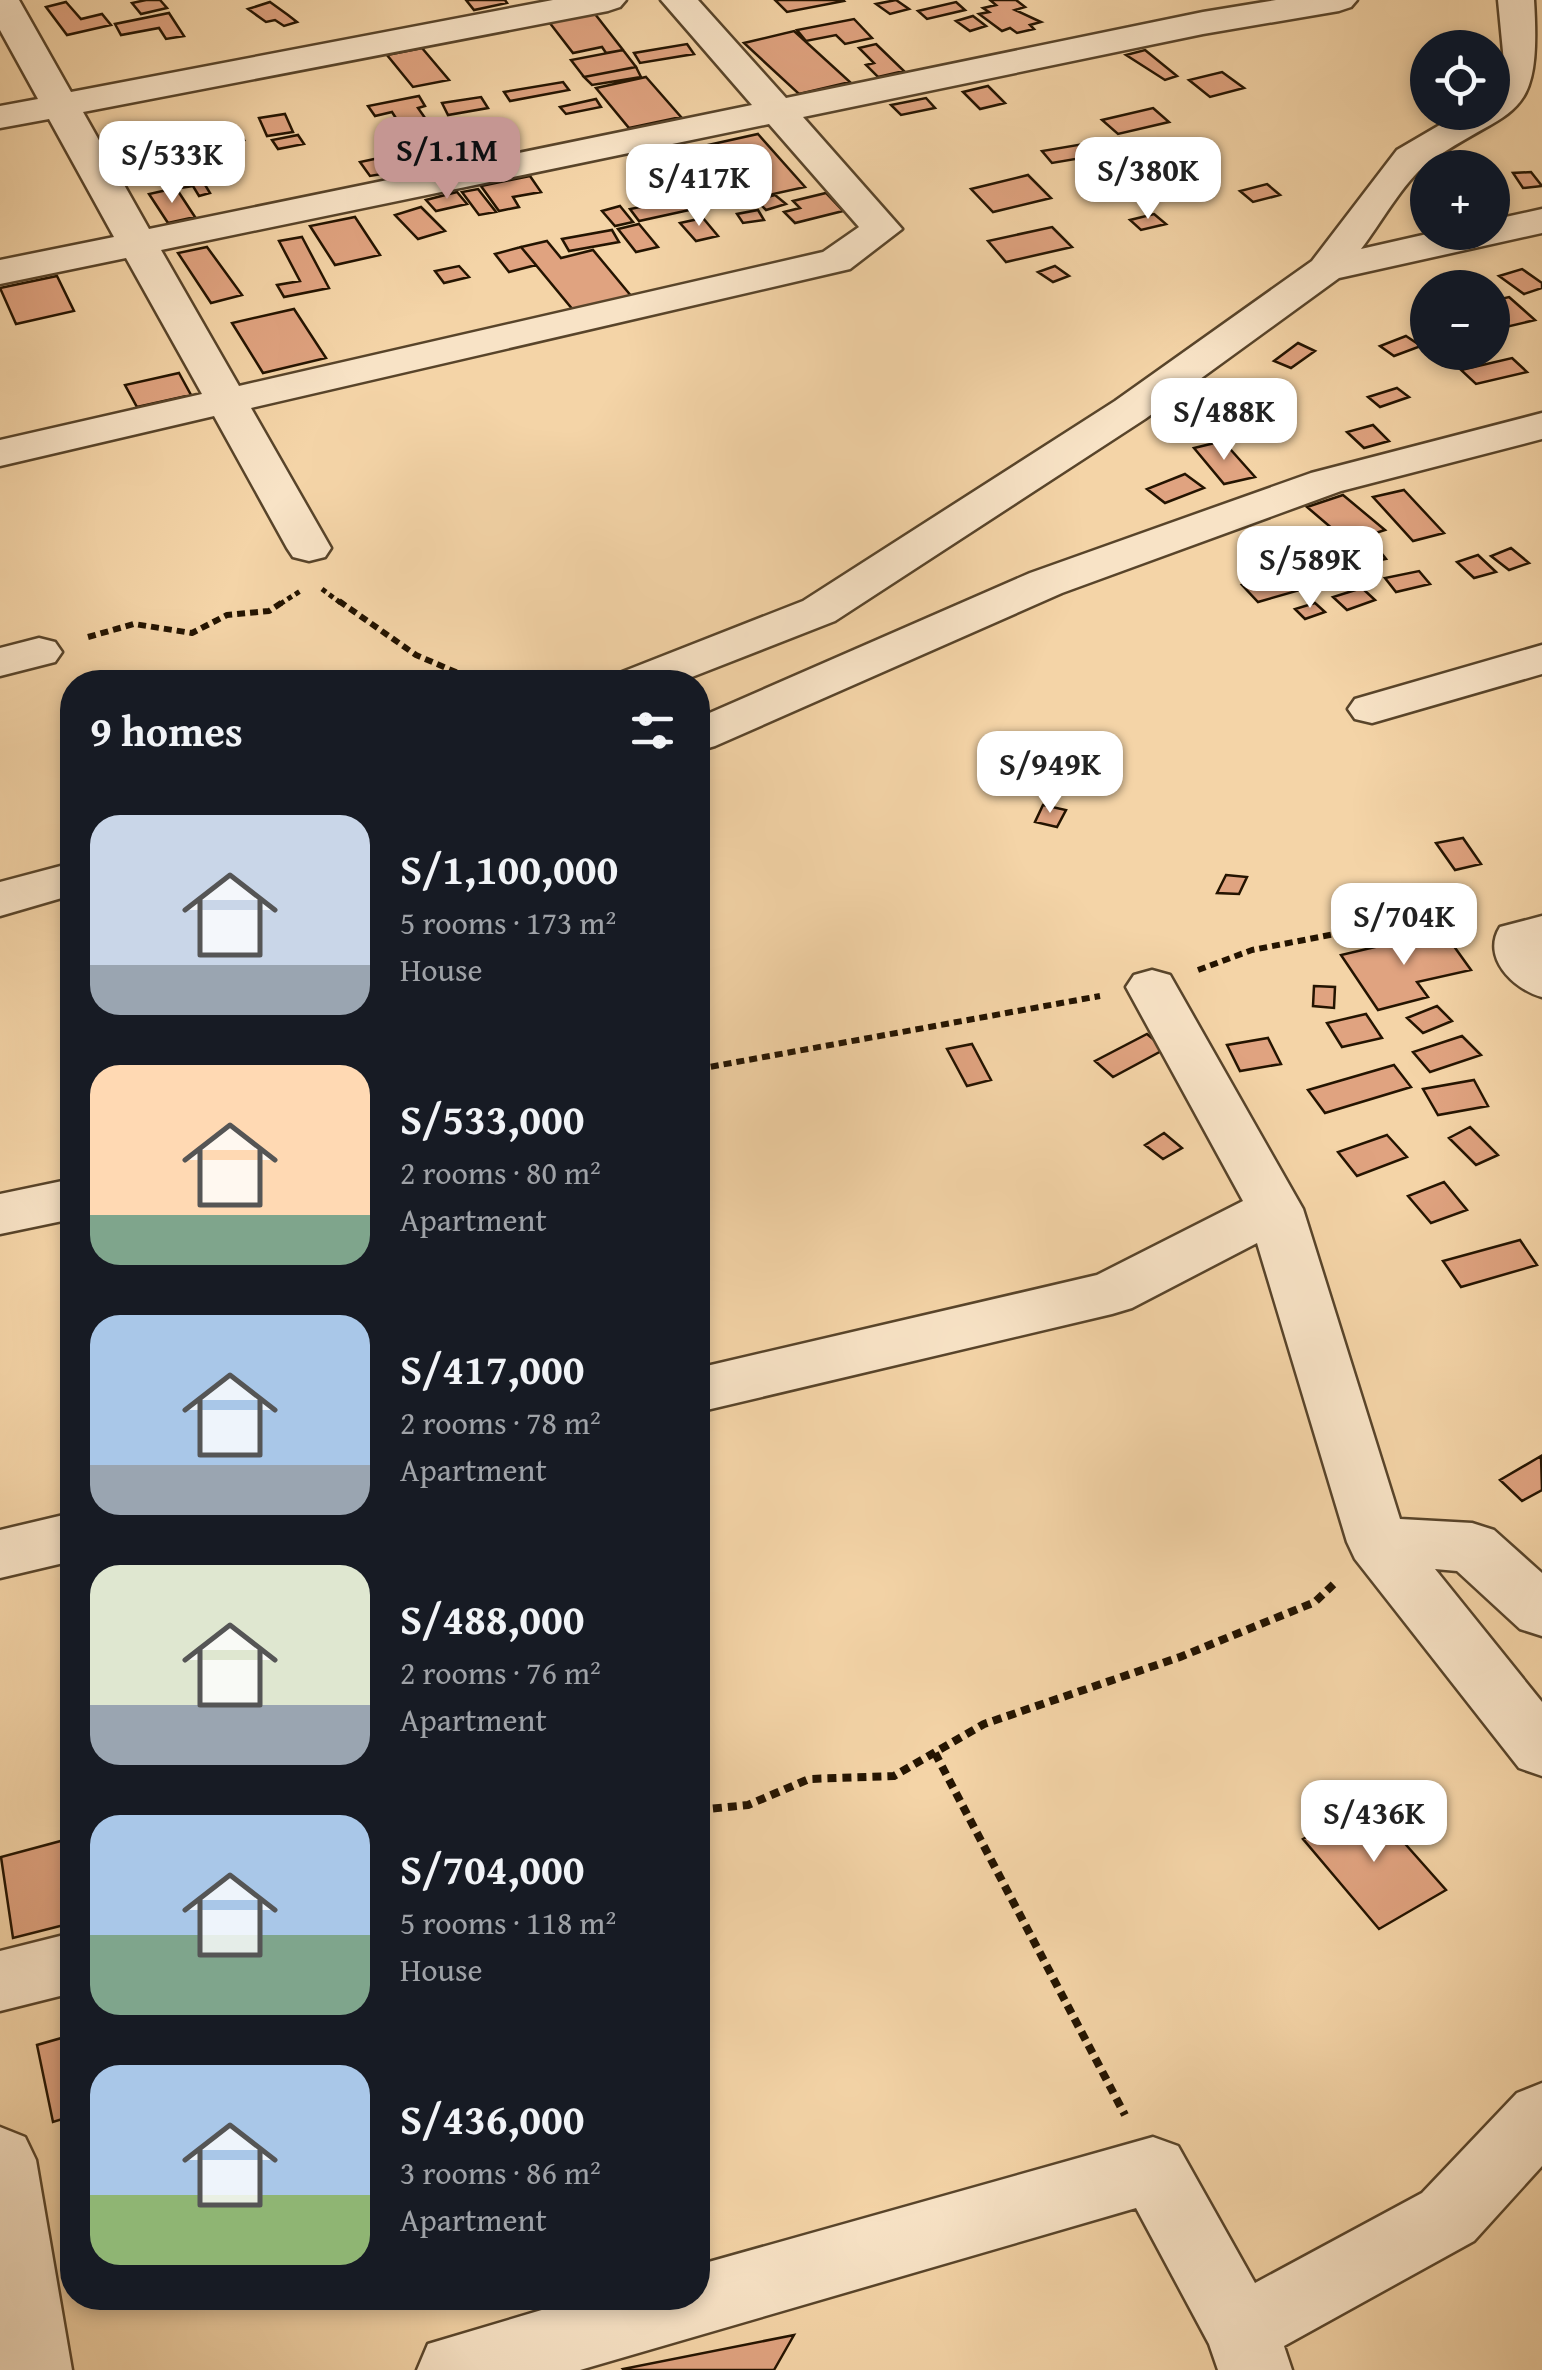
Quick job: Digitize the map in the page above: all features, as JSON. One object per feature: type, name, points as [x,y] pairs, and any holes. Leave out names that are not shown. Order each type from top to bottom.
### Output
[{"type":"street","points":[[1,0],[230,401],[309,548]]},
{"type":"street","points":[[0,117],[608,0]]},
{"type":"street","points":[[0,453],[836,261],[882,229],[679,0]]},
{"type":"street","points":[[0,272],[1204,24],[1339,0]]},
{"type":"street","points":[[1510,95],[1518,87],[1524,60],[1516,0]]},
{"type":"street","points":[[669,670],[819,611],[1130,410],[1326,269],[1410,158],[1460,130]]},
{"type":"street","points":[[1510,228],[1542,221]]},
{"type":"street","points":[[1326,269],[1411,250]]},
{"type":"street","points":[[710,731],[1046,583],[1326,482],[1542,426]]},
{"type":"street","points":[[1372,709],[1542,659]]},
{"type":"street","points":[[0,899],[60,883]]},
{"type":"street","points":[[1542,933],[1518,940],[1519,954],[1542,980]]},
{"type":"street","points":[[1152,987],[1276,1208],[1377,1542],[1542,1749]]},
{"type":"street","points":[[0,1214],[60,1201]]},
{"type":"street","points":[[710,1387],[1112,1293],[1276,1208]]},
{"type":"street","points":[[0,1554],[60,1540]]},
{"type":"street","points":[[1377,1542],[1472,1547],[1542,1611]]},
{"type":"street","points":[[0,1981],[60,1966]]},
{"type":"street","points":[[710,2297],[1153,2170],[1248,2350],[1448,2216],[1542,2116]]},
{"type":"street","points":[[0,2160],[35,2370]]},
{"type":"street","points":[[454,2370],[664,2310]]},
{"type":"path","points":[[19,657],[134,624],[192,633],[227,615],[269,612],[313,583],[440,670]]},
{"type":"path","points":[[710,1809],[748,1804],[809,1778],[894,1776],[984,1724],[1180,1656],[1315,1602],[1377,1542]]},
{"type":"path","points":[[935,1752],[1153,2170]]},
{"type":"building","points":[[160,0],[167,8],[141,14],[132,3]]},
{"type":"building","points":[[466,0],[505,0],[507,3],[474,10]]},
{"type":"building","points":[[775,0],[843,0],[844,1],[787,12]]},
{"type":"building","points":[[896,0],[909,9],[890,14],[876,4]]},
{"type":"building","points":[[990,0],[1016,0],[1025,7],[1015,10],[1041,22],[1030,25],[1034,29],[1017,33],[1010,28],[1002,31],[979,14],[989,12],[983,8],[996,5]]},
{"type":"building","points":[[66,2],[81,19],[102,14],[111,25],[67,35],[46,7]]},
{"type":"building","points":[[270,2],[297,22],[284,26],[275,20],[266,22],[248,9]]},
{"type":"building","points":[[956,2],[965,10],[927,19],[918,11]]},
{"type":"building","points":[[169,13],[184,36],[166,39],[159,28],[121,35],[115,24]]},
{"type":"building","points":[[595,14],[623,50],[606,53],[602,47],[573,53],[549,22]]},
{"type":"building","points":[[973,16],[986,26],[970,31],[956,21]]},
{"type":"building","points":[[854,19],[872,38],[845,44],[836,35],[806,41],[797,30]]},
{"type":"building","points":[[794,31],[850,82],[799,94],[744,43]]},
{"type":"building","points":[[687,44],[694,54],[640,63],[634,53]]},
{"type":"building","points":[[876,44],[904,71],[878,77],[866,65],[874,63],[859,48]]},
{"type":"building","points":[[422,48],[449,80],[413,87],[387,55]]},
{"type":"building","points":[[623,50],[636,67],[584,77],[571,60]]},
{"type":"building","points":[[1145,50],[1177,76],[1165,80],[1126,55]]},
{"type":"building","points":[[636,67],[641,77],[592,85],[584,77]]},
{"type":"building","points":[[1222,72],[1244,88],[1210,97],[1189,80]]},
{"type":"building","points":[[646,77],[681,117],[629,128],[596,88]]},
{"type":"building","points":[[563,82],[569,90],[510,101],[504,92]]},
{"type":"building","points":[[988,86],[1005,103],[980,109],[963,92]]},
{"type":"building","points":[[419,96],[425,106],[418,108],[425,118],[399,123],[392,112],[375,116],[368,106]]},
{"type":"building","points":[[481,97],[488,108],[448,115],[442,103]]},
{"type":"building","points":[[926,98],[935,108],[901,115],[891,105]]},
{"type":"building","points":[[596,99],[601,107],[566,114],[560,107]]},
{"type":"building","points":[[1153,108],[1169,122],[1118,134],[1102,120]]},
{"type":"building","points":[[285,114],[293,132],[267,136],[259,118]]},
{"type":"building","points":[[235,126],[244,140],[222,144],[214,130]]},
{"type":"building","points":[[758,134],[805,187],[755,198],[708,145]]},
{"type":"building","points":[[298,135],[304,144],[278,149],[272,140]]},
{"type":"building","points":[[1119,138],[1129,150],[1052,163],[1042,151]]},
{"type":"building","points":[[169,147],[175,157],[136,164],[130,155]]},
{"type":"building","points":[[384,157],[394,172],[370,176],[360,162]]},
{"type":"building","points":[[196,170],[210,193],[199,196],[193,186],[181,188],[173,175]]},
{"type":"building","points":[[1531,172],[1542,186],[1523,188],[1513,173]]},
{"type":"building","points":[[1028,175],[1051,198],[993,212],[971,189]]},
{"type":"building","points":[[530,176],[541,192],[513,197],[519,207],[499,211],[481,186]]},
{"type":"building","points":[[1267,184],[1280,195],[1253,202],[1240,191]]},
{"type":"building","points":[[176,188],[195,217],[168,223],[149,194]]},
{"type":"building","points":[[478,189],[496,212],[479,215],[462,192]]},
{"type":"building","points":[[457,192],[467,204],[436,211],[426,200]]},
{"type":"building","points":[[826,193],[843,211],[795,223],[784,212],[800,208],[793,201]]},
{"type":"building","points":[[775,195],[786,204],[766,210],[756,200]]},
{"type":"building","points":[[685,198],[694,209],[639,221],[630,209]]},
{"type":"building","points":[[620,206],[633,222],[615,226],[602,211]]},
{"type":"building","points":[[421,207],[445,231],[418,239],[395,215]]},
{"type":"building","points":[[758,210],[764,220],[743,223],[737,214]]},
{"type":"building","points":[[1154,214],[1166,224],[1141,230],[1130,220]]},
{"type":"building","points":[[355,217],[380,255],[335,265],[310,226]]},
{"type":"building","points":[[703,218],[718,236],[696,241],[680,223]]},
{"type":"building","points":[[639,224],[658,247],[636,252],[618,229]]},
{"type":"building","points":[[1052,227],[1072,247],[1006,262],[988,241]]},
{"type":"building","points":[[612,230],[619,242],[569,251],[562,239]]},
{"type":"building","points":[[302,237],[329,288],[284,297],[277,285],[300,281],[279,241]]},
{"type":"building","points":[[547,241],[561,258],[593,250],[632,297],[574,311],[521,247]]},
{"type":"building","points":[[207,247],[242,295],[211,303],[178,253]]},
{"type":"building","points":[[521,247],[536,265],[509,272],[495,254]]},
{"type":"building","points":[[459,266],[469,277],[444,283],[435,271]]},
{"type":"building","points":[[1055,266],[1069,276],[1053,282],[1038,272]]},
{"type":"building","points":[[1522,269],[1542,283],[1542,288],[1524,294],[1510,284],[1510,273]]},
{"type":"building","points":[[57,276],[74,311],[16,324],[0,288]]},
{"type":"building","points":[[1510,298],[1535,320],[1510,326]]},
{"type":"building","points":[[294,309],[326,358],[263,373],[232,323]]},
{"type":"building","points":[[1406,336],[1410,339],[1410,350],[1394,356],[1380,346]]},
{"type":"building","points":[[1298,343],[1315,351],[1291,368],[1274,361]]},
{"type":"building","points":[[1510,358],[1527,372],[1476,384],[1461,370],[1510,370]]},
{"type":"building","points":[[179,373],[191,395],[137,407],[125,385]]},
{"type":"building","points":[[1397,388],[1409,397],[1380,407],[1368,397]]},
{"type":"building","points":[[1373,425],[1389,441],[1364,448],[1347,432]]},
{"type":"building","points":[[1223,441],[1255,477],[1224,484],[1194,448]]},
{"type":"building","points":[[1185,474],[1204,488],[1165,503],[1147,489]]},
{"type":"building","points":[[1404,490],[1444,533],[1413,541],[1373,497]]},
{"type":"building","points":[[1343,495],[1385,530],[1348,542],[1307,507]]},
{"type":"building","points":[[1325,528],[1345,545],[1326,552],[1306,535]]},
{"type":"building","points":[[1371,540],[1386,559],[1361,564],[1345,545]]},
{"type":"building","points":[[1511,548],[1529,563],[1509,570],[1491,556]]},
{"type":"building","points":[[1478,555],[1496,572],[1474,578],[1457,562]]},
{"type":"building","points":[[1290,571],[1307,588],[1258,602],[1242,585]]},
{"type":"building","points":[[1419,571],[1430,584],[1396,592],[1385,578]]},
{"type":"building","points":[[1362,588],[1375,600],[1347,610],[1333,597]]},
{"type":"building","points":[[1315,603],[1325,612],[1305,619],[1295,609]]},
{"type":"building","points":[[1043,805],[1066,810],[1057,827],[1035,822]]},
{"type":"building","points":[[1463,838],[1481,864],[1455,870],[1436,843]]},
{"type":"building","points":[[1226,875],[1247,877],[1239,894],[1217,893]]},
{"type":"building","points":[[1443,931],[1471,970],[1417,982],[1428,997],[1378,1010],[1341,955]]},
{"type":"building","points":[[1314,986],[1335,987],[1334,1008],[1313,1006]]},
{"type":"building","points":[[1437,1006],[1452,1021],[1423,1033],[1407,1018]]},
{"type":"building","points":[[1366,1014],[1382,1038],[1342,1047],[1327,1023]]},
{"type":"building","points":[[1147,1034],[1165,1049],[1113,1077],[1095,1061]]},
{"type":"building","points":[[1462,1036],[1481,1055],[1430,1072],[1413,1052]]},
{"type":"building","points":[[1268,1038],[1281,1064],[1240,1071],[1227,1045]]},
{"type":"building","points":[[972,1044],[991,1080],[967,1086],[947,1049]]},
{"type":"building","points":[[1394,1065],[1411,1087],[1325,1113],[1308,1090]]},
{"type":"building","points":[[1474,1080],[1488,1106],[1438,1115],[1423,1089]]},
{"type":"building","points":[[1470,1127],[1498,1155],[1476,1165],[1449,1138]]},
{"type":"building","points":[[1164,1133],[1182,1148],[1163,1159],[1145,1145]]},
{"type":"building","points":[[1387,1135],[1407,1157],[1357,1176],[1338,1152]]},
{"type":"building","points":[[1444,1182],[1467,1210],[1431,1223],[1408,1196]]},
{"type":"building","points":[[1520,1240],[1537,1265],[1461,1287],[1443,1261]]},
{"type":"building","points":[[1541,1456],[1542,1490],[1522,1501],[1500,1480]]},
{"type":"building","points":[[1368,1802],[1446,1890],[1379,1929],[1303,1839]]},
{"type":"building","points":[[60,1841],[60,1926],[13,1938],[1,1857]]},
{"type":"building","points":[[60,2038],[60,2120],[53,2122],[37,2045]]},
{"type":"building","points":[[794,2335],[774,2370],[623,2369]]}]
